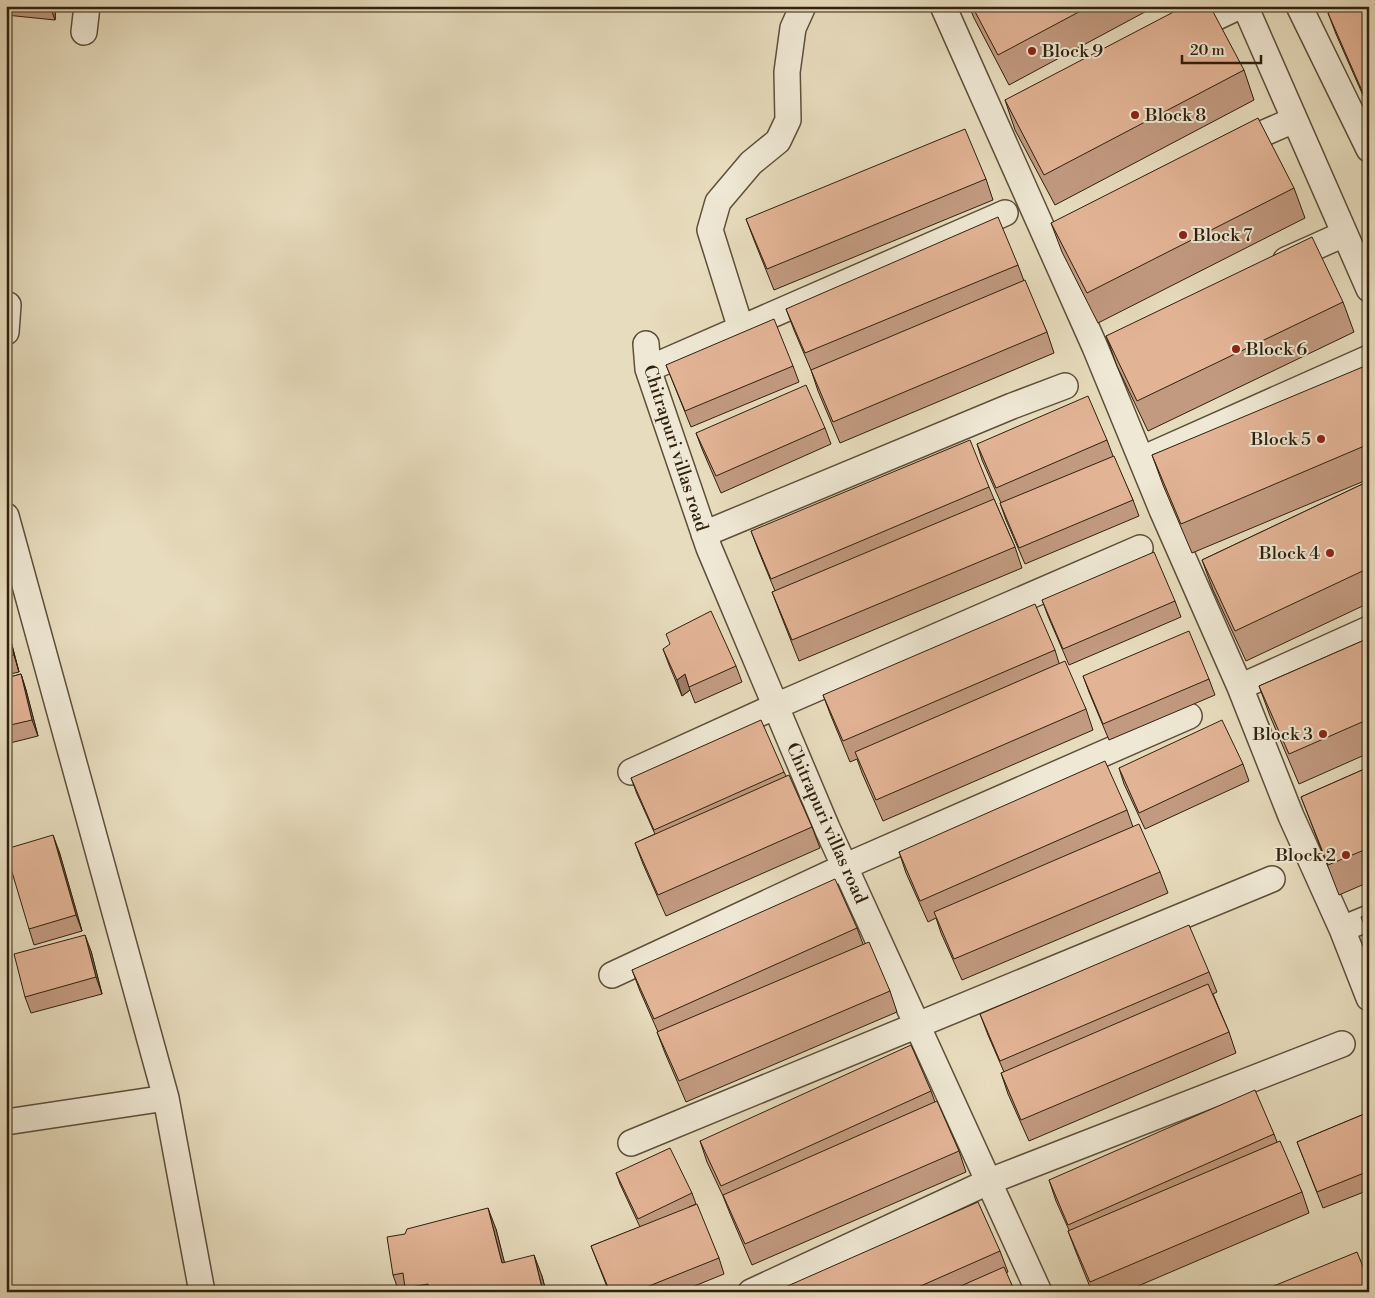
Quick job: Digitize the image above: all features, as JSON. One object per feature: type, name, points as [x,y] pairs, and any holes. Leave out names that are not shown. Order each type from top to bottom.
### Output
[{"type":"street","points":[[84,32],[87,6]]},
{"type":"street","points":[[741,328],[710,230],[718,202],[751,163],[778,141],[788,120],[787,72],[793,28],[803,6]]},
{"type":"street","points":[[943,6],[1004,117],[1104,343],[1142,459],[1201,574],[1240,687],[1300,812],[1342,930],[1369,998]]},
{"type":"street","points":[[1161,43],[1240,6]]},
{"type":"street","points":[[1245,6],[1369,289]]},
{"type":"street","points":[[1299,6],[1369,149]]},
{"type":"street","points":[[1213,156],[1294,120]]},
{"type":"street","points":[[648,369],[1005,213]]},
{"type":"street","points":[[1264,270],[1344,234]]},
{"type":"street","points":[[6,332],[8,305]]},
{"type":"street","name":"Chitrapuri villas road","points":[[646,344],[648,369],[704,534],[827,828],[990,1181],[1039,1292]]},
{"type":"street","points":[[1142,459],[1369,358]]},
{"type":"street","points":[[704,534],[1012,406],[1065,386]]},
{"type":"street","points":[[6,516],[166,1098],[202,1292]]},
{"type":"street","points":[[630,772],[776,706],[1140,548]]},
{"type":"street","points":[[1240,687],[1369,629]]},
{"type":"street","points":[[612,975],[846,866],[1189,716]]},
{"type":"street","points":[[631,1143],[1272,880]]},
{"type":"street","points":[[1342,930],[1369,918]]},
{"type":"street","points":[[751,1292],[990,1181],[1342,1044]]},
{"type":"street","points":[[6,1122],[166,1098]]},
{"type":"building","points":[[972,6],[1090,6],[998,55]]},
{"type":"building","name":"Block 8","points":[[1185,6],[1210,6],[1244,70],[1044,175],[1005,100]]},
{"type":"building","points":[[1343,6],[1368,6],[1369,8],[1369,99],[1366,100],[1328,13]]},
{"type":"building","points":[[1258,118],[1294,188],[1087,293],[1051,223]]},
{"type":"building","points":[[965,129],[986,179],[767,269],[746,219]]},
{"type":"building","points":[[998,217],[1018,265],[805,353],[786,309]]},
{"type":"building","points":[[1312,237],[1343,302],[1137,401],[1106,336]]},
{"type":"building","points":[[1025,280],[1047,332],[833,422],[811,370]]},
{"type":"building","points":[[774,319],[793,366],[685,411],[666,365]]},
{"type":"building","points":[[1365,366],[1369,374],[1369,444],[1181,524],[1152,455]]},
{"type":"building","points":[[806,385],[825,428],[716,476],[696,433]]},
{"type":"building","points":[[1088,396],[1107,440],[996,488],[977,444]]},
{"type":"building","points":[[970,440],[989,487],[771,579],[751,531]]},
{"type":"building","points":[[1114,456],[1133,500],[1019,548],[1000,503]]},
{"type":"building","points":[[1369,481],[1369,568],[1235,631],[1202,560]]},
{"type":"building","points":[[994,499],[1015,547],[792,640],[772,592]]},
{"type":"building","points":[[1154,552],[1175,601],[1063,649],[1042,600]]},
{"type":"building","points":[[1035,604],[1055,650],[843,741],[823,695]]},
{"type":"building","points":[[711,611],[736,666],[689,687],[685,674],[677,680],[663,649],[670,644],[666,634]]},
{"type":"building","points":[[6,628],[14,655],[6,657]]},
{"type":"building","points":[[1189,631],[1209,679],[1103,724],[1083,676]]},
{"type":"building","points":[[1369,638],[1369,719],[1289,754],[1259,686]]},
{"type":"building","points":[[1065,661],[1086,709],[876,800],[855,752]]},
{"type":"building","points":[[21,674],[32,720],[6,726],[6,678]]},
{"type":"building","points":[[761,720],[784,772],[654,830],[631,778]]},
{"type":"building","points":[[1222,720],[1243,764],[1139,813],[1119,768]]},
{"type":"building","points":[[1105,761],[1127,810],[920,901],[899,852]]},
{"type":"building","points":[[1369,767],[1369,848],[1328,865],[1301,797]]},
{"type":"building","points":[[789,775],[812,827],[658,895],[635,843]]},
{"type":"building","points":[[1139,824],[1160,872],[954,959],[934,912]]},
{"type":"building","points":[[53,835],[76,915],[29,929],[6,849]]},
{"type":"building","points":[[835,879],[857,928],[654,1019],[632,970]]},
{"type":"building","points":[[1369,913],[1369,936],[1361,917]]},
{"type":"building","points":[[1189,925],[1209,972],[1000,1061],[980,1014]]},
{"type":"building","points":[[85,935],[96,977],[25,997],[14,954]]},
{"type":"building","points":[[869,942],[890,991],[679,1081],[657,1032]]},
{"type":"building","points":[[1208,984],[1229,1032],[1021,1120],[1001,1073]]},
{"type":"building","points":[[911,1045],[931,1091],[721,1186],[700,1141]]},
{"type":"building","points":[[1255,1090],[1274,1134],[1068,1225],[1049,1180]]},
{"type":"building","points":[[937,1101],[959,1151],[745,1244],[723,1195]]},
{"type":"building","points":[[1369,1112],[1369,1171],[1317,1192],[1297,1142]]},
{"type":"building","points":[[1280,1141],[1302,1192],[1090,1282],[1068,1231]]},
{"type":"building","points":[[670,1148],[692,1193],[638,1219],[616,1173]]},
{"type":"building","points":[[978,1202],[1000,1251],[907,1292],[774,1292]]},
{"type":"building","points":[[697,1204],[719,1258],[634,1292],[610,1292],[591,1246]]},
{"type":"building","points":[[488,1208],[502,1263],[534,1255],[543,1292],[430,1292],[428,1284],[405,1288],[403,1273],[393,1275],[387,1237],[405,1234],[407,1229]]},
{"type":"building","points":[[1357,1252],[1369,1281],[1369,1292],[1259,1292]]},
{"type":"building","points":[[1004,1267],[1015,1292],[947,1292]]},
{"type":"place","name":"Block 9","points":[[1032,51]]},
{"type":"place","name":"Block 8","points":[[1135,115]]},
{"type":"place","name":"Block 7","points":[[1183,235]]},
{"type":"place","name":"Block 6","points":[[1236,349]]},
{"type":"place","name":"Block 5","points":[[1321,439]]},
{"type":"place","name":"Block 4","points":[[1330,553]]},
{"type":"place","name":"Block 3","points":[[1323,734]]},
{"type":"place","name":"Block 2","points":[[1346,855]]}]
